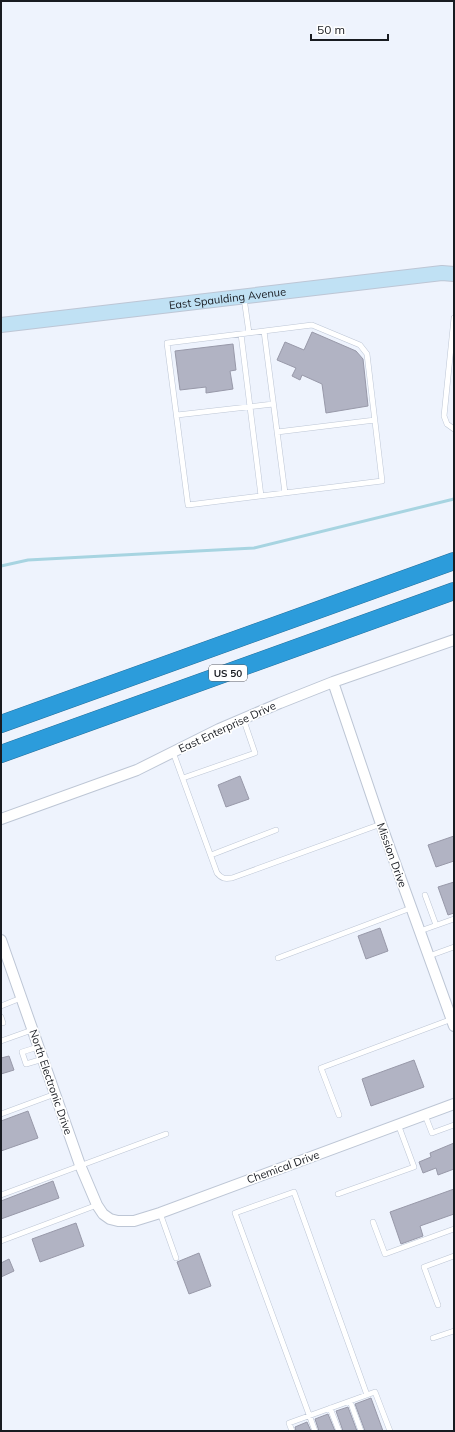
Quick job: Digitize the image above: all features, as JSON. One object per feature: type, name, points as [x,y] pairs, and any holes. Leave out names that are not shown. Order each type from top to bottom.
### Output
[{"type":"highway","name":"US 50","points":[[1,724],[454,561]]},
{"type":"highway","name":"US 50","points":[[1,754],[454,591]]},
{"type":"street","name":"East Spaulding Avenue","points":[[1,324],[442,274],[454,274]]},
{"type":"street","name":"East Enterprise Drive","points":[[1,819],[137,770],[244,718],[333,682],[454,640]]},
{"type":"street","name":"Mission Drive","points":[[333,682],[381,824],[453,1023]]},
{"type":"street","name":"North Electronic Drive","points":[[1,940],[80,1165],[97,1205],[103,1214],[110,1219]]},
{"type":"street","name":"Chemical Drive","points":[[110,1219],[125,1222],[134,1221],[160,1213],[454,1104]]},
{"type":"lane","points":[[244,296],[249,333]]},
{"type":"lane","points":[[454,319],[444,416],[447,424],[454,429]]},
{"type":"lane","points":[[312,325],[360,344],[367,354],[382,481],[188,505],[167,343],[264,331],[312,325]]},
{"type":"lane","points":[[264,331],[285,493]]},
{"type":"lane","points":[[241,334],[261,496]]},
{"type":"lane","points":[[176,415],[274,404]]},
{"type":"lane","points":[[277,432],[375,420]]},
{"type":"lane","points":[[183,778],[255,753],[244,718]]},
{"type":"lane","points":[[174,752],[217,873],[225,879],[232,878],[381,824]]},
{"type":"lane","points":[[211,854],[276,830]]},
{"type":"lane","points":[[425,896],[436,925]]},
{"type":"lane","points":[[278,958],[411,908]]},
{"type":"lane","points":[[420,931],[454,919]]},
{"type":"lane","points":[[429,956],[454,947]]},
{"type":"lane","points":[[1,1006],[21,998]]},
{"type":"lane","points":[[1,1017],[3,1023]]},
{"type":"lane","points":[[339,1115],[321,1068],[453,1023]]},
{"type":"lane","points":[[1,1041],[32,1030]]},
{"type":"lane","points":[[38,1046],[22,1052],[26,1064],[43,1059]]},
{"type":"lane","points":[[1,1114],[55,1094]]},
{"type":"lane","points":[[425,1115],[432,1133],[454,1125]]},
{"type":"lane","points":[[338,1194],[414,1167],[398,1124]]},
{"type":"lane","points":[[1,1195],[166,1134]]},
{"type":"lane","points":[[315,1431],[235,1213],[294,1192],[367,1395]]},
{"type":"lane","points":[[1,1241],[97,1205]]},
{"type":"lane","points":[[160,1213],[176,1258]]},
{"type":"lane","points":[[373,1222],[385,1254],[454,1229]]},
{"type":"lane","points":[[438,1305],[424,1267],[454,1256]]},
{"type":"lane","points":[[433,1338],[454,1331]]},
{"type":"lane","points":[[292,1431],[289,1423],[376,1392],[390,1431]]},
{"type":"lane","points":[[350,1401],[361,1431]]},
{"type":"lane","points":[[330,1408],[339,1431]]},
{"type":"building","points":[[312,332],[356,351],[363,359],[368,406],[326,413],[322,384],[302,375],[300,380],[292,376],[296,368],[277,360],[285,342],[304,350]]},
{"type":"building","points":[[233,344],[236,370],[230,371],[233,389],[206,393],[206,387],[180,390],[175,351]]},
{"type":"building","points":[[240,776],[249,799],[226,807],[218,785]]},
{"type":"building","points":[[454,836],[454,861],[436,867],[428,845]]},
{"type":"building","points":[[454,882],[454,913],[448,915],[438,887]]},
{"type":"building","points":[[380,928],[388,951],[366,959],[358,936]]},
{"type":"building","points":[[9,1056],[14,1070],[1,1074],[1,1058]]},
{"type":"building","points":[[414,1060],[424,1087],[371,1106],[362,1079]]},
{"type":"building","points":[[28,1111],[38,1138],[1,1151],[1,1121]]},
{"type":"building","points":[[454,1143],[454,1169],[438,1175],[436,1168],[423,1173],[419,1162],[431,1157],[430,1153]]},
{"type":"building","points":[[53,1181],[59,1198],[1,1219],[1,1201]]},
{"type":"building","points":[[454,1189],[454,1214],[420,1226],[423,1236],[401,1244],[390,1212]]},
{"type":"building","points":[[76,1223],[84,1246],[40,1262],[32,1239]]},
{"type":"building","points":[[199,1253],[211,1286],[189,1294],[177,1262]]},
{"type":"building","points":[[9,1259],[14,1271],[1,1277],[1,1263]]},
{"type":"building","points":[[371,1398],[383,1431],[365,1431],[355,1404]]},
{"type":"building","points":[[348,1407],[357,1431],[343,1431],[336,1411]]},
{"type":"building","points":[[328,1414],[335,1431],[319,1431],[315,1419]]},
{"type":"building","points":[[307,1422],[311,1431],[296,1431],[295,1427]]},
{"type":"waterway","points":[[1,566],[28,560],[254,548],[454,499]]}]
